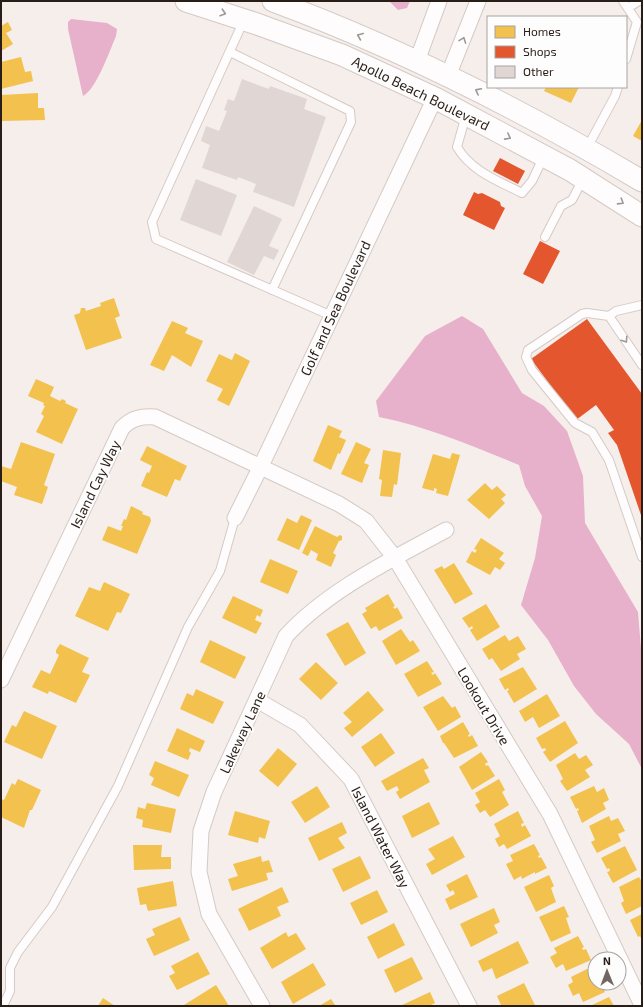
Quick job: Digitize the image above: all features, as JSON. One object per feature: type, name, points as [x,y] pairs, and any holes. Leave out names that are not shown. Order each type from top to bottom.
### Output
[{"type":"main road","name":"Apollo Beach Boulevard","points":[[186,1],[342,54],[435,98],[544,156],[578,175],[642,216]]},
{"type":"main road","name":"Apollo Beach Boulevard","points":[[273,1],[315,17],[448,76],[586,149],[642,181]]},
{"type":"main road","points":[[417,61],[435,98]]},
{"type":"main road","points":[[578,175],[586,149]]},
{"type":"street","points":[[417,61],[439,1]]},
{"type":"street","points":[[448,76],[478,1]]},
{"type":"street","name":"Golf and Sea Boulevard","points":[[235,518],[435,98]]},
{"type":"street","name":"Island Cay Way","points":[[1,680],[122,428],[128,422],[144,416],[155,417],[261,466]]},
{"type":"street","name":"Lookout Drive","points":[[261,466],[339,504],[366,521],[395,558],[550,814],[642,1005]]},
{"type":"street","name":"Lakeway Lane","points":[[262,1006],[209,914],[199,872],[201,831],[214,792],[286,636],[302,618],[325,600],[395,558],[446,530]]},
{"type":"street","name":"Island Water Way","points":[[257,700],[300,725],[351,779],[469,1006]]},
{"type":"lane","points":[[624,1],[637,22],[627,56]]},
{"type":"lane","points":[[628,8],[639,1]]},
{"type":"lane","points":[[245,20],[152,222],[156,239],[332,316]]},
{"type":"lane","points":[[230,52],[350,111],[351,122],[272,290]]},
{"type":"lane","points":[[586,149],[615,96],[618,88]]},
{"type":"lane","points":[[466,114],[457,147],[464,159],[482,173],[522,193],[532,181],[544,156]]},
{"type":"lane","points":[[545,238],[560,206],[572,200],[578,175]]},
{"type":"lane","points":[[642,305],[616,311],[609,316],[588,313],[582,314],[528,350],[526,357],[532,370],[575,422],[592,432],[609,460],[642,558]]},
{"type":"lane","points":[[609,316],[642,364]]},
{"type":"lane","points":[[3,1006],[10,991],[10,968],[18,952],[52,906],[118,786],[188,627],[220,571],[235,518]]},
{"type":"shaded area","points":[[389,1],[410,1],[407,8],[398,10]]},
{"type":"shaded area","points":[[71,19],[107,23],[117,29],[116,36],[98,78],[88,92],[83,96],[68,29],[68,22]]},
{"type":"shaded area","points":[[462,316],[483,329],[522,393],[544,406],[567,431],[583,476],[585,523],[638,612],[642,661],[642,769],[629,744],[596,714],[574,686],[548,640],[521,605],[535,558],[542,516],[525,486],[519,465],[433,432],[379,417],[376,401],[425,336]]},
{"type":"building: Homes","points":[[8,22],[12,30],[6,33],[13,44],[1,51],[1,26]]},
{"type":"building: Homes","points":[[21,57],[25,72],[31,71],[33,81],[1,89],[1,62]]},
{"type":"building: Homes","points":[[546,88],[578,88],[571,103],[544,91]]},
{"type":"building: Homes","points":[[38,93],[38,108],[44,108],[45,120],[1,121],[1,95]]},
{"type":"building: Homes","points":[[642,120],[642,141],[633,136]]},
{"type":"building: Homes","points":[[114,298],[120,316],[115,318],[122,338],[86,350],[74,315],[80,313],[81,308],[85,308],[86,311],[101,306],[100,303]]},
{"type":"building: Homes","points":[[172,321],[188,328],[185,333],[203,341],[191,367],[172,355],[164,371],[150,365]]},
{"type":"building: Homes","points":[[235,353],[250,361],[229,406],[217,400],[223,389],[206,381],[219,354],[232,360]]},
{"type":"building: Homes","points":[[36,379],[54,387],[50,396],[60,401],[62,399],[66,401],[65,403],[78,409],[62,444],[36,432],[44,416],[41,414],[45,406],[43,405],[44,403],[28,396]]},
{"type":"building: Homes","points":[[328,425],[342,431],[339,437],[346,440],[340,454],[338,453],[331,470],[313,461]]},
{"type":"building: Homes","points":[[21,442],[55,454],[44,485],[48,487],[42,504],[14,495],[17,487],[1,481],[1,466],[11,469]]},
{"type":"building: Homes","points":[[356,442],[371,449],[364,463],[369,465],[362,483],[341,474]]},
{"type":"building: Homes","points":[[147,446],[187,466],[180,481],[175,479],[167,497],[141,486],[147,472],[149,473],[152,466],[140,460]]},
{"type":"building: Homes","points":[[383,450],[401,453],[397,485],[394,484],[392,497],[380,496],[382,480],[379,479]]},
{"type":"building: Homes","points":[[452,453],[460,455],[448,496],[436,493],[437,489],[434,488],[434,491],[422,488],[433,454],[450,459]]},
{"type":"building: Homes","points":[[485,483],[492,490],[497,486],[506,495],[501,499],[505,503],[489,519],[467,500]]},
{"type":"building: Homes","points":[[131,506],[143,512],[142,514],[150,517],[151,521],[137,554],[102,540],[108,526],[121,531],[123,526],[121,526],[124,519],[126,520]]},
{"type":"building: Homes","points":[[301,515],[312,520],[299,550],[277,540],[287,518],[297,523]]},
{"type":"building: Homes","points":[[315,526],[337,537],[340,535],[342,536],[342,540],[339,541],[333,553],[336,555],[331,567],[316,560],[318,554],[311,550],[308,556],[302,553]]},
{"type":"building: Homes","points":[[481,538],[504,553],[499,559],[505,563],[500,570],[495,567],[490,575],[466,562],[472,551],[475,553],[477,550],[474,549]]},
{"type":"building: Homes","points":[[270,559],[298,571],[288,594],[260,582]]},
{"type":"building: Homes","points":[[454,563],[473,594],[455,604],[434,570],[442,566],[444,569]]},
{"type":"building: Homes","points":[[104,582],[130,594],[121,613],[117,612],[108,631],[75,616],[89,587],[100,591]]},
{"type":"building: Homes","points":[[388,594],[395,606],[393,607],[395,609],[397,607],[403,618],[379,631],[376,626],[371,629],[362,614],[367,611],[365,608]]},
{"type":"building: Homes","points":[[233,596],[263,610],[260,617],[257,615],[255,620],[262,623],[256,634],[222,618]]},
{"type":"building: Homes","points":[[486,604],[500,627],[477,641],[470,630],[473,628],[472,626],[469,628],[462,618]]},
{"type":"building: Homes","points":[[348,622],[366,653],[345,666],[326,634]]},
{"type":"building: Homes","points":[[401,629],[410,642],[413,640],[420,651],[396,665],[382,641]]},
{"type":"building: Homes","points":[[505,635],[509,641],[518,636],[526,649],[517,654],[520,659],[501,671],[492,658],[489,660],[482,649]]},
{"type":"building: Homes","points":[[210,640],[246,657],[235,679],[200,662]]},
{"type":"building: Homes","points":[[60,644],[89,658],[82,672],[90,675],[76,703],[49,691],[48,694],[32,687],[41,670],[50,674],[59,655],[56,653],[56,650]]},
{"type":"building: Homes","points":[[427,661],[434,672],[431,673],[433,675],[435,673],[442,684],[418,697],[404,674]]},
{"type":"building: Homes","points":[[316,662],[338,683],[321,700],[299,679]]},
{"type":"building: Homes","points":[[523,667],[537,689],[514,703],[507,691],[509,690],[508,688],[505,690],[499,679]]},
{"type":"building: Homes","points":[[196,689],[224,702],[213,724],[180,709],[187,693],[193,696]]},
{"type":"building: Homes","points":[[368,691],[384,710],[352,737],[344,728],[352,722],[343,713]]},
{"type":"building: Homes","points":[[547,694],[560,716],[539,728],[533,717],[525,722],[519,711]]},
{"type":"building: Homes","points":[[443,696],[452,708],[455,706],[461,717],[438,731],[423,707]]},
{"type":"building: Homes","points":[[24,711],[57,726],[42,759],[4,742],[12,725],[16,727]]},
{"type":"building: Homes","points":[[565,721],[578,743],[550,762],[543,752],[546,750],[545,748],[542,749],[536,738]]},
{"type":"building: Homes","points":[[463,722],[470,734],[468,735],[469,737],[472,735],[478,746],[454,758],[443,743],[440,736]]},
{"type":"building: Homes","points":[[177,728],[205,741],[200,752],[190,748],[189,751],[191,753],[188,760],[167,751]]},
{"type":"building: Homes","points":[[381,733],[395,753],[375,767],[361,747]]},
{"type":"building: Homes","points":[[278,748],[297,764],[278,787],[259,771]]},
{"type":"building: Homes","points":[[481,752],[488,762],[485,764],[486,766],[488,765],[495,776],[472,790],[459,767]]},
{"type":"building: Homes","points":[[575,753],[579,759],[586,755],[593,765],[585,770],[590,777],[567,791],[560,781],[563,779],[556,765]]},
{"type":"building: Homes","points":[[423,758],[429,768],[424,770],[430,782],[400,799],[396,792],[399,790],[397,786],[387,791],[381,781]]},
{"type":"building: Homes","points":[[155,761],[189,775],[179,797],[151,785],[154,778],[149,775]]},
{"type":"building: Homes","points":[[18,779],[41,790],[32,810],[30,810],[24,828],[1,817],[1,799],[4,800],[12,783],[15,785]]},
{"type":"building: Homes","points":[[499,779],[505,790],[502,792],[509,805],[490,817],[485,810],[480,813],[475,805],[480,802],[475,793]]},
{"type":"building: Homes","points":[[317,786],[330,807],[305,823],[291,802]]},
{"type":"building: Homes","points":[[594,786],[597,792],[604,788],[609,800],[603,803],[606,809],[582,823],[577,811],[579,810],[578,808],[576,809],[570,797]]},
{"type":"building: Homes","points":[[429,802],[440,824],[412,838],[402,816]]},
{"type":"building: Homes","points":[[147,803],[176,809],[171,833],[142,827],[143,820],[136,818],[138,807],[145,809]]},
{"type":"building: Homes","points":[[235,811],[270,821],[265,839],[259,837],[258,843],[228,835]]},
{"type":"building: Homes","points":[[518,811],[524,823],[521,824],[522,827],[525,825],[531,836],[507,849],[504,844],[499,847],[495,839],[500,836],[494,824]]},
{"type":"building: Homes","points":[[609,816],[611,821],[618,818],[625,831],[618,834],[621,841],[597,853],[591,842],[595,840],[589,826]]},
{"type":"building: Homes","points":[[342,822],[347,833],[338,838],[345,848],[319,861],[308,838]]},
{"type":"building: Homes","points":[[453,836],[465,857],[432,875],[426,864],[435,859],[428,849]]},
{"type":"building: Homes","points":[[534,844],[540,855],[538,856],[539,858],[541,857],[547,868],[522,879],[521,876],[514,880],[506,864],[513,861],[510,855]]},
{"type":"building: Homes","points":[[133,845],[162,845],[161,857],[171,857],[171,869],[134,870]]},
{"type":"building: Homes","points":[[625,846],[637,870],[613,883],[607,872],[610,871],[609,868],[607,869],[601,858]]},
{"type":"building: Homes","points":[[261,856],[262,862],[269,860],[273,872],[266,873],[268,880],[232,891],[228,879],[238,876],[233,864]]},
{"type":"building: Homes","points":[[360,856],[371,878],[343,892],[332,869]]},
{"type":"building: Homes","points":[[467,874],[478,897],[450,910],[445,899],[455,894],[453,890],[450,892],[446,885]]},
{"type":"building: Homes","points":[[549,875],[554,886],[551,888],[556,902],[536,912],[524,887]]},
{"type":"building: Homes","points":[[639,877],[642,882],[642,906],[626,914],[621,903],[624,901],[619,887]]},
{"type":"building: Homes","points":[[173,881],[177,906],[148,911],[146,904],[140,905],[137,888]]},
{"type":"building: Homes","points":[[282,887],[289,902],[277,907],[281,916],[249,931],[238,909]]},
{"type":"building: Homes","points":[[377,890],[388,912],[361,925],[350,903]]},
{"type":"building: Homes","points":[[564,906],[569,917],[566,918],[571,933],[551,942],[539,917]]},
{"type":"building: Homes","points":[[494,908],[500,922],[494,925],[498,933],[471,947],[460,924]]},
{"type":"building: Homes","points":[[642,914],[642,940],[640,936],[638,937],[630,920]]},
{"type":"building: Homes","points":[[180,917],[190,940],[154,956],[146,939],[155,935],[152,929]]},
{"type":"building: Homes","points":[[394,923],[405,945],[378,959],[367,937]]},
{"type":"building: Homes","points":[[286,932],[288,937],[296,933],[306,949],[272,969],[260,948]]},
{"type":"building: Homes","points":[[578,936],[584,947],[582,948],[583,950],[586,949],[587,951],[587,962],[566,971],[563,964],[556,968],[550,957],[557,953],[554,948]]},
{"type":"building: Homes","points":[[518,941],[529,963],[496,979],[492,968],[483,972],[478,961]]},
{"type":"building: Homes","points":[[198,952],[210,974],[177,990],[169,976],[175,973],[171,966]]},
{"type":"building: Homes","points":[[412,957],[423,979],[395,993],[384,970]]},
{"type":"building: Homes","points":[[313,963],[326,985],[293,1004],[281,982]]},
{"type":"building: Homes","points":[[587,969],[587,991],[605,992],[583,1002],[579,993],[573,996],[568,985],[573,982],[571,977]]},
{"type":"building: Homes","points":[[524,983],[535,1005],[501,1005],[497,996]]},
{"type":"building: Homes","points":[[216,985],[229,1006],[184,1005]]},
{"type":"building: Homes","points":[[430,992],[435,1003],[429,1006],[400,1006]]},
{"type":"building: Homes","points":[[609,997],[614,1006],[590,1006]]},
{"type":"building: Homes","points":[[103,998],[115,1006],[98,1006]]},
{"type":"building: Homes","points":[[331,999],[335,1005],[334,1006],[319,1006]]},
{"type":"building: Shops","points":[[500,158],[525,171],[518,184],[493,171]]},
{"type":"building: Shops","points":[[474,192],[478,194],[482,193],[500,202],[501,206],[505,208],[494,230],[463,215]]},
{"type":"building: Shops","points":[[540,241],[560,251],[543,284],[523,274]]},
{"type":"building: Shops","points":[[587,319],[642,394],[642,518],[617,445],[608,433],[614,430],[596,405],[576,420],[531,359]]},
{"type":"building: Other","points":[[242,79],[269,89],[270,86],[307,99],[304,109],[326,117],[294,207],[253,192],[256,184],[238,177],[237,180],[202,168],[210,145],[201,141],[206,126],[219,131],[227,111],[224,110],[228,99],[234,101]]},
{"type":"building: Other","points":[[196,179],[237,195],[221,236],[180,220]]},
{"type":"building: Other","points":[[254,206],[282,219],[269,246],[279,250],[274,260],[264,256],[254,275],[227,262]]}]
